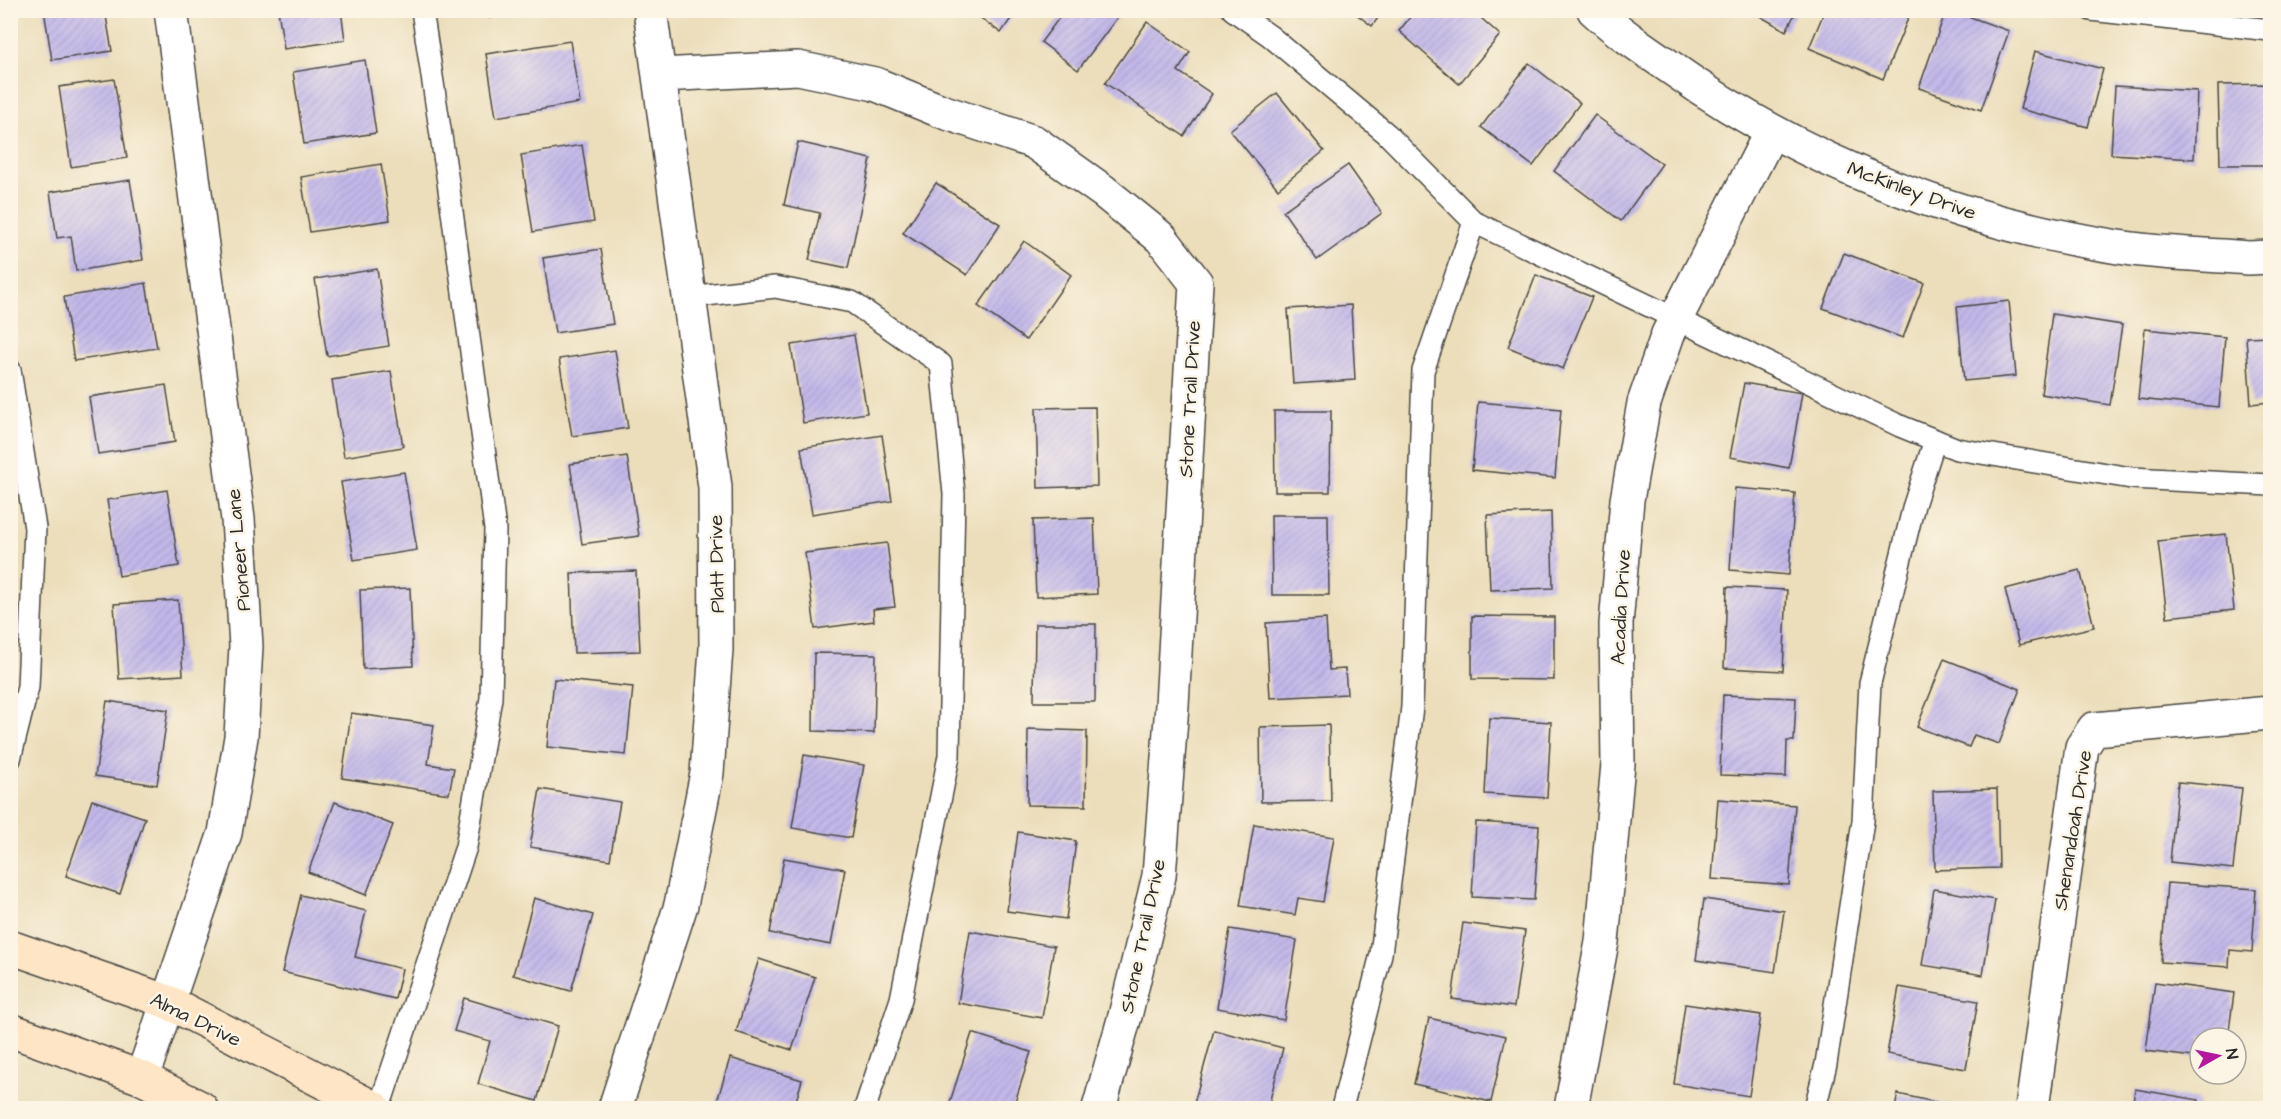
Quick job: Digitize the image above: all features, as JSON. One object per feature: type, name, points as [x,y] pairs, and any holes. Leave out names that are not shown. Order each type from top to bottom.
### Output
[{"type":"main road","name":"Alma Drive","points":[[10,946],[168,1002],[374,1108]]},
{"type":"main road","points":[[10,1030],[142,1078],[201,1108]]},
{"type":"street","name":"Pioneer Lane","points":[[142,1078],[225,833],[241,737],[246,646],[238,519],[171,10]]},
{"type":"street","name":"Platt Drive","points":[[615,1108],[681,905],[707,773],[716,649],[715,487],[651,10]]},
{"type":"street","name":"McKinley Drive","points":[[1594,10],[1616,29],[1707,94],[1771,132],[1887,186],[2011,225],[2119,247],[2249,258],[2271,257]]},
{"type":"street","name":"Stone Trail Drive","points":[[660,75],[798,68],[875,84],[942,111],[1034,142],[1103,191],[1161,238],[1196,283],[1173,693],[1159,876],[1125,1016],[1099,1108]]},
{"type":"street","name":"Acadia Drive","points":[[1570,1108],[1602,942],[1618,764],[1616,624],[1627,500],[1644,403],[1668,334],[1771,132]]},
{"type":"street","name":"Shenandoah Drive","points":[[2032,1108],[2082,747],[2094,729],[2271,713]]},
{"type":"lane","points":[[380,1108],[466,847],[491,698],[495,529],[450,194],[422,10]]},
{"type":"lane","points":[[1233,10],[1270,36],[1387,134],[1473,222],[1900,426],[1957,449],[2131,478],[2271,485]]},
{"type":"lane","points":[[2091,10],[2271,30]]},
{"type":"lane","points":[[1342,1108],[1381,954],[1412,707],[1423,371],[1473,222]]},
{"type":"lane","points":[[689,297],[775,287],[852,302],[941,364],[954,494],[949,756],[901,999],[865,1108]]},
{"type":"lane","points":[[10,370],[35,528],[28,687],[10,759]]},
{"type":"lane","points":[[1815,1108],[1826,1064],[1863,821],[1870,683],[1914,505],[1935,440]]},
{"type":"building","points":[[44,10],[105,10],[112,51],[52,60]]},
{"type":"building","points":[[278,10],[341,10],[345,40],[284,49]]},
{"type":"building","points":[[488,10],[527,10],[527,12],[489,18]]},
{"type":"building","points":[[970,10],[1017,10],[1001,33]]},
{"type":"building","points":[[1065,10],[1123,10],[1078,70],[1041,42]]},
{"type":"building","points":[[1351,10],[1384,10],[1372,26]]},
{"type":"building","points":[[1416,10],[1472,10],[1500,35],[1459,84],[1399,31]]},
{"type":"building","points":[[1749,10],[1797,10],[1786,31]]},
{"type":"building","points":[[1825,10],[1897,10],[1909,16],[1883,79],[1809,48]]},
{"type":"building","points":[[1946,10],[2009,31],[1981,110],[1919,88]]},
{"type":"building","points":[[1147,22],[1190,52],[1178,71],[1212,94],[1184,136],[1105,83]]},
{"type":"building","points":[[570,41],[580,103],[496,117],[486,54]]},
{"type":"building","points":[[2035,51],[2103,69],[2088,127],[2020,109]]},
{"type":"building","points":[[365,60],[376,133],[304,144],[293,72]]},
{"type":"building","points":[[1529,63],[1580,103],[1533,166],[1481,127]]},
{"type":"building","points":[[114,79],[127,158],[71,167],[59,87]]},
{"type":"building","points":[[2270,84],[2270,165],[2220,165],[2218,85]]},
{"type":"building","points":[[2115,86],[2197,91],[2194,159],[2111,154]]},
{"type":"building","points":[[1277,93],[1324,151],[1278,189],[1230,130]]},
{"type":"building","points":[[1595,115],[1662,164],[1621,221],[1554,171]]},
{"type":"building","points":[[798,142],[871,159],[848,268],[809,260],[820,213],[784,205]]},
{"type":"building","points":[[582,145],[594,222],[533,232],[521,155]]},
{"type":"building","points":[[381,164],[390,220],[310,232],[301,177]]},
{"type":"building","points":[[1348,165],[1382,213],[1317,260],[1283,211]]},
{"type":"building","points":[[130,180],[143,260],[76,271],[71,236],[57,238],[50,192]]},
{"type":"building","points":[[936,183],[1000,224],[967,275],[903,233]]},
{"type":"building","points":[[1024,241],[1071,275],[1026,340],[978,306]]},
{"type":"building","points":[[601,249],[613,324],[555,333],[543,258]]},
{"type":"building","points":[[1844,253],[1924,283],[1903,338],[1823,308]]},
{"type":"building","points":[[377,269],[389,346],[327,356],[315,279]]},
{"type":"building","points":[[1536,275],[1592,297],[1563,369],[1508,347]]},
{"type":"building","points":[[146,283],[157,348],[74,361],[64,297]]},
{"type":"building","points":[[2009,301],[2016,376],[1964,381],[1957,307]]},
{"type":"building","points":[[1351,305],[1355,380],[1293,384],[1288,309]]},
{"type":"building","points":[[2052,314],[2122,325],[2110,405],[2041,394]]},
{"type":"building","points":[[2145,329],[2225,337],[2219,407],[2138,399]]},
{"type":"building","points":[[854,335],[867,413],[803,423],[791,345]]},
{"type":"building","points":[[2270,336],[2270,402],[2251,404],[2246,337]]},
{"type":"building","points":[[615,350],[628,428],[572,436],[559,359]]},
{"type":"building","points":[[391,371],[403,447],[344,457],[332,380]]},
{"type":"building","points":[[1744,383],[1802,393],[1789,468],[1730,457]]},
{"type":"building","points":[[166,385],[175,442],[98,454],[89,397]]},
{"type":"building","points":[[1478,402],[1561,409],[1555,478],[1472,470]]},
{"type":"building","points":[[1095,407],[1097,486],[1038,488],[1036,408]]},
{"type":"building","points":[[1274,411],[1331,411],[1330,492],[1275,492]]},
{"type":"building","points":[[882,435],[892,501],[812,514],[801,448]]},
{"type":"building","points":[[627,456],[639,536],[582,544],[570,464]]},
{"type":"building","points":[[404,472],[417,550],[354,560],[341,482]]},
{"type":"building","points":[[1735,488],[1795,493],[1789,575],[1730,570]]},
{"type":"building","points":[[167,490],[179,566],[119,576],[107,500]]},
{"type":"building","points":[[1551,512],[1553,588],[1490,590],[1487,515]]},
{"type":"building","points":[[1271,515],[1328,515],[1329,595],[1272,595]]},
{"type":"building","points":[[1094,518],[1097,594],[1036,597],[1033,520]]},
{"type":"building","points":[[2226,534],[2234,610],[2167,617],[2158,541]]},
{"type":"building","points":[[887,543],[895,607],[873,609],[874,621],[815,629],[805,553]]},
{"type":"building","points":[[2080,570],[2094,627],[2019,645],[2005,589]]},
{"type":"building","points":[[636,571],[640,651],[574,653],[571,573]]},
{"type":"building","points":[[1727,587],[1787,590],[1783,671],[1724,668]]},
{"type":"building","points":[[410,588],[413,666],[363,669],[360,590]]},
{"type":"building","points":[[178,600],[183,675],[119,679],[114,604]]},
{"type":"building","points":[[1472,616],[1554,617],[1554,680],[1472,679]]},
{"type":"building","points":[[1326,619],[1329,670],[1345,669],[1347,694],[1270,698],[1266,623]]},
{"type":"building","points":[[1035,624],[1096,624],[1095,702],[1034,702]]},
{"type":"building","points":[[814,653],[876,654],[874,733],[813,731]]},
{"type":"building","points":[[1944,659],[2020,689],[1999,744],[1974,735],[1969,747],[1917,727]]},
{"type":"building","points":[[554,679],[633,687],[626,755],[547,747]]},
{"type":"building","points":[[1723,695],[1796,698],[1794,741],[1787,741],[1786,777],[1720,775]]},
{"type":"building","points":[[107,701],[168,710],[157,785],[95,776]]},
{"type":"building","points":[[351,713],[434,725],[428,764],[454,768],[449,794],[342,778]]},
{"type":"building","points":[[1489,718],[1551,722],[1547,798],[1485,794]]},
{"type":"building","points":[[1329,725],[1331,801],[1261,802],[1260,727]]},
{"type":"building","points":[[1028,729],[1087,731],[1086,806],[1027,805]]},
{"type":"building","points":[[804,755],[864,765],[851,838],[792,828]]},
{"type":"building","points":[[2178,782],[2242,788],[2233,869],[2170,862]]},
{"type":"building","points":[[540,789],[620,802],[610,860],[530,847]]},
{"type":"building","points":[[1997,789],[1999,868],[1935,870],[1933,791]]},
{"type":"building","points":[[1718,799],[1795,805],[1789,885],[1712,879]]},
{"type":"building","points":[[92,800],[145,818],[120,894],[66,876]]},
{"type":"building","points":[[335,802],[393,825],[366,895],[308,872]]},
{"type":"building","points":[[1476,822],[1539,826],[1534,900],[1472,897]]},
{"type":"building","points":[[1254,824],[1334,837],[1323,902],[1298,898],[1295,915],[1240,906]]},
{"type":"building","points":[[1018,832],[1076,841],[1066,919],[1007,911]]},
{"type":"building","points":[[784,858],[845,869],[831,945],[770,933]]},
{"type":"building","points":[[2167,883],[2256,889],[2252,952],[2230,950],[2229,967],[2161,962]]},
{"type":"building","points":[[1934,889],[1995,900],[1983,975],[1922,965]]},
{"type":"building","points":[[301,895],[366,911],[355,957],[402,969],[395,999],[282,972]]},
{"type":"building","points":[[534,898],[593,915],[571,991],[513,975]]},
{"type":"building","points":[[1704,899],[1784,911],[1775,972],[1696,960]]},
{"type":"building","points":[[1463,923],[1525,931],[1514,1007],[1452,999]]},
{"type":"building","points":[[1230,929],[1297,940],[1284,1020],[1217,1008]]},
{"type":"building","points":[[970,931],[1054,946],[1042,1018],[958,1003]]},
{"type":"building","points":[[759,959],[815,977],[792,1050],[736,1032]]},
{"type":"building","points":[[2155,982],[2234,993],[2230,1026],[2188,1026],[2188,1056],[2146,1051]]},
{"type":"building","points":[[1899,987],[1978,1001],[1966,1069],[1887,1054]]},
{"type":"building","points":[[464,998],[558,1026],[537,1101],[478,1084],[490,1041],[454,1031]]},
{"type":"building","points":[[1685,1004],[1761,1015],[1749,1096],[1674,1084]]},
{"type":"building","points":[[1429,1018],[1506,1036],[1491,1102],[1414,1084]]},
{"type":"building","points":[[1214,1030],[1283,1048],[1268,1108],[1193,1107]]},
{"type":"building","points":[[972,1033],[1031,1052],[1013,1108],[958,1108],[949,1105]]},
{"type":"building","points":[[730,1058],[802,1080],[794,1108],[715,1108]]},
{"type":"building","points":[[2135,1089],[2199,1100],[2198,1108],[2132,1108]]},
{"type":"building","points":[[1898,1094],[1958,1107],[1958,1108],[1895,1108]]}]
